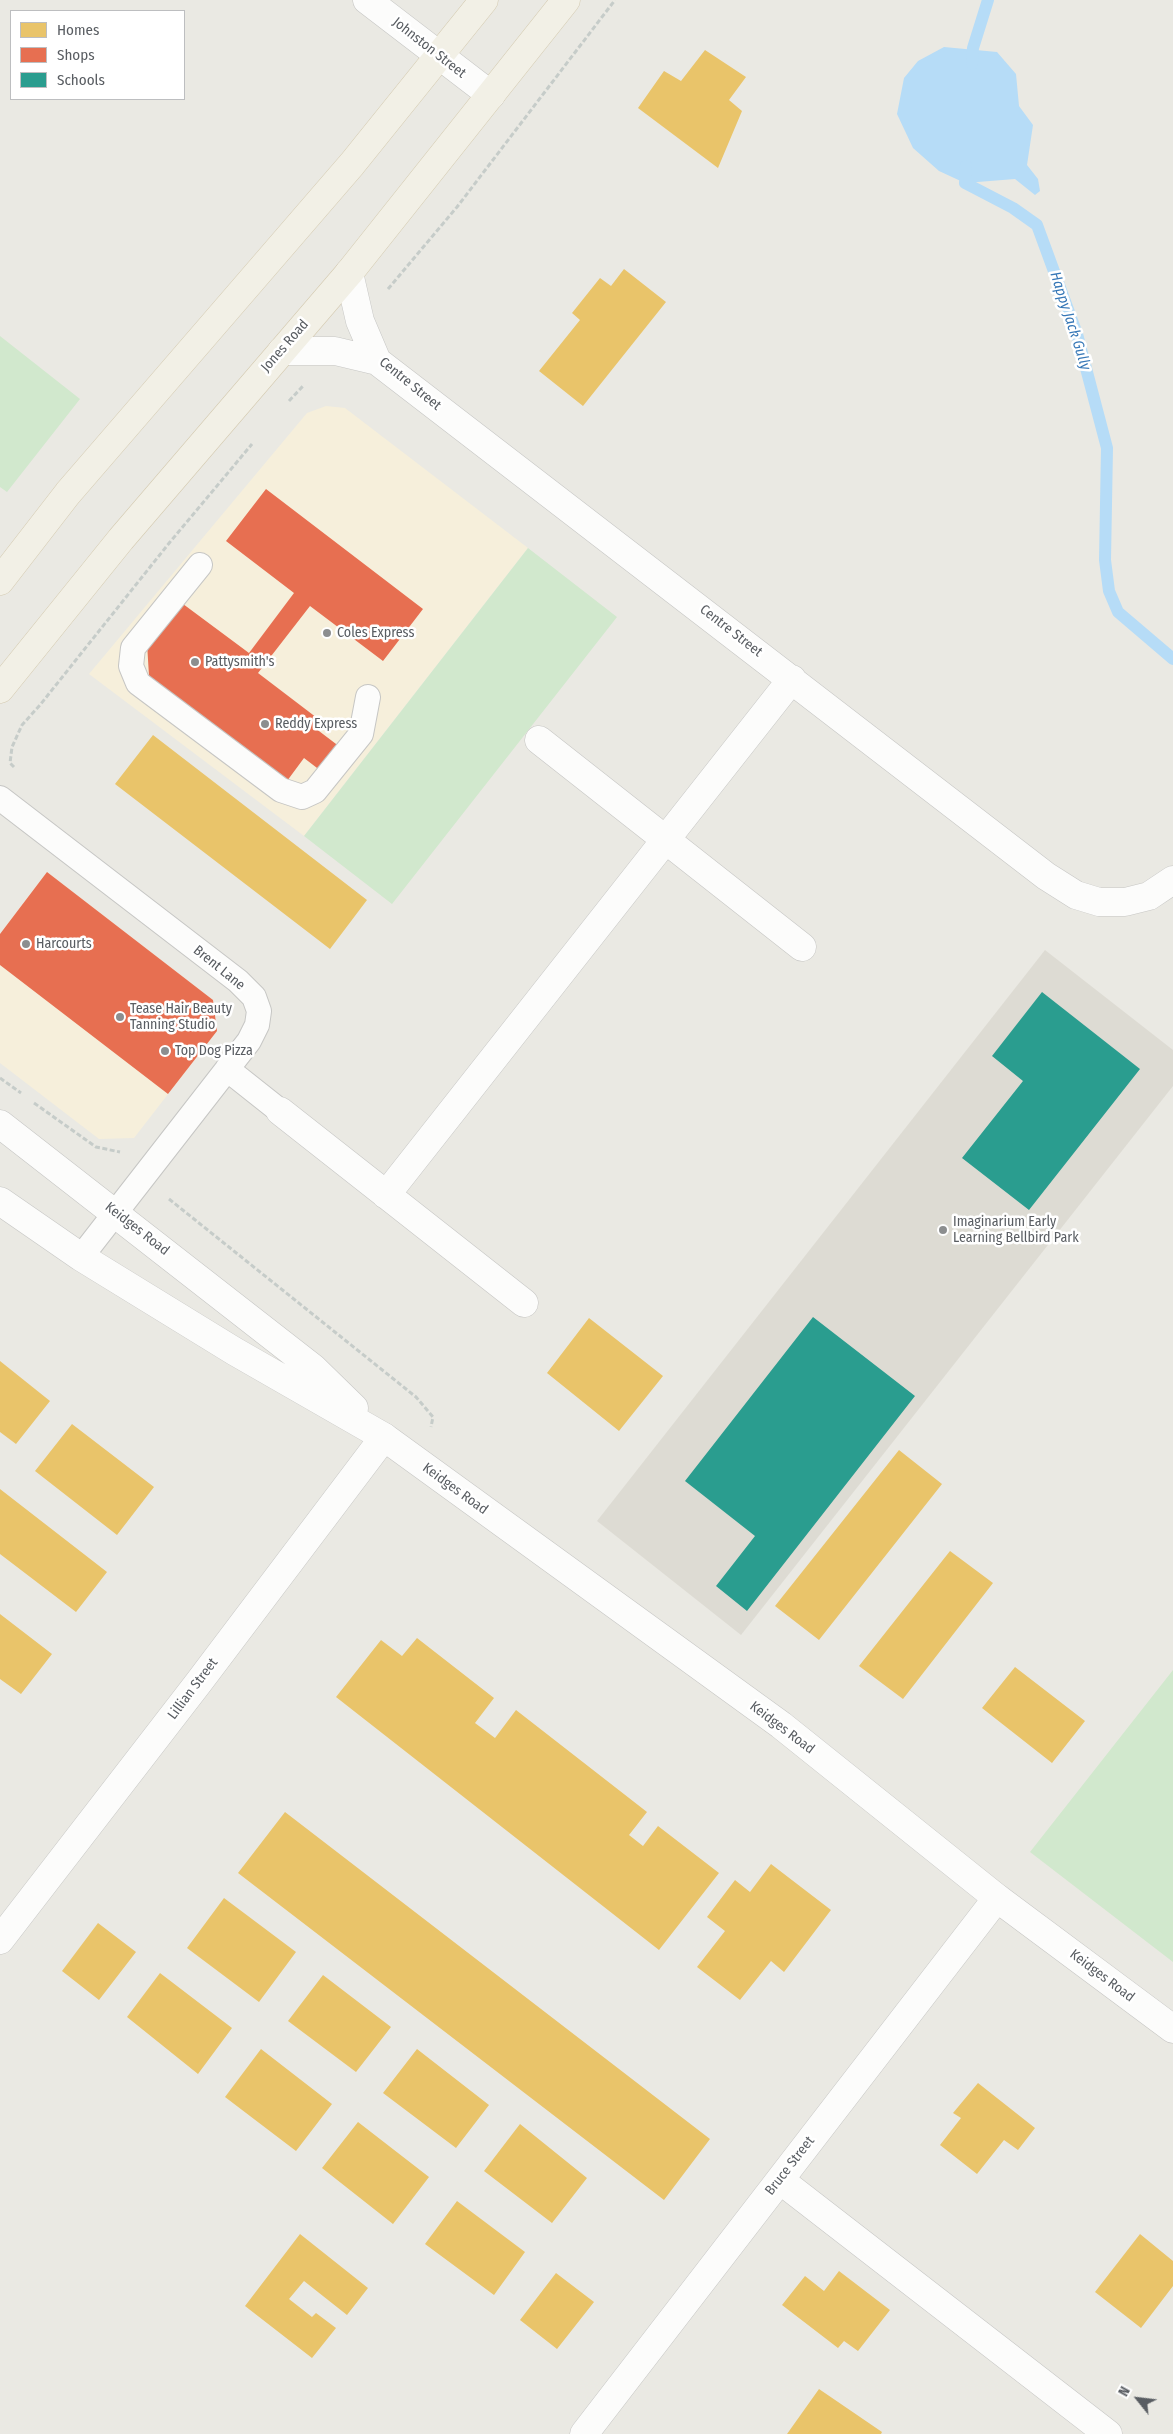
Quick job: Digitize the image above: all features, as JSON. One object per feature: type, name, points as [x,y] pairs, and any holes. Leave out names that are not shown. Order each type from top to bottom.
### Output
[{"type":"main road","points":[[0,581],[68,493],[352,164],[484,0]]},
{"type":"main road","name":"Jones Road","points":[[0,689],[120,539],[349,273],[566,0]]},
{"type":"street","name":"Johnston Street","points":[[367,0],[491,95]]},
{"type":"street","name":"Centre Street","points":[[349,273],[360,321],[378,361],[1046,876],[1076,894],[1099,902],[1125,902],[1149,896],[1173,880]]},
{"type":"street","points":[[282,351],[335,350],[378,361]]},
{"type":"street","points":[[386,1195],[792,679]]},
{"type":"street","points":[[539,740],[802,947]]},
{"type":"street","points":[[280,1111],[524,1303]]},
{"type":"street","name":"Keidges Road","points":[[0,1124],[313,1368],[384,1437]]},
{"type":"street","name":"Keidges Road","points":[[0,1201],[81,1257],[234,1350],[384,1437],[780,1725],[997,1898],[1173,2029]]},
{"type":"street","name":"Lillian Street","points":[[0,1940],[200,1682],[384,1437]]},
{"type":"street","name":"Bruce Street","points":[[584,2434],[997,1898]]},
{"type":"street","points":[[780,2180],[1108,2434]]},
{"type":"lane","points":[[200,564],[133,648],[131,666],[138,683],[281,790],[302,797],[315,791],[361,734],[368,696]]},
{"type":"lane","name":"Brent Lane","points":[[4,802],[238,981],[254,997],[259,1011],[257,1025],[249,1041],[81,1257]]},
{"type":"lane","points":[[227,1069],[280,1111]]},
{"type":"path","points":[[360,321],[457,207],[615,0]]},
{"type":"path","points":[[283,408],[335,350]]},
{"type":"path","points":[[4,802],[27,781],[10,763],[12,747],[22,724],[40,705],[170,542],[254,442]]},
{"type":"path","points":[[0,1078],[22,1094]]},
{"type":"path","points":[[30,1100],[96,1147],[130,1154],[151,1168],[170,1187],[169,1201],[416,1396],[433,1417],[428,1440],[419,1463]]},
{"type":"shaded area","points":[[326,406],[345,408],[528,548],[304,836],[89,674],[307,413]]},
{"type":"shaded area","points":[[47,872],[213,1000],[217,1031],[134,1138],[99,1139],[0,1063],[0,934]]},
{"type":"shaded area","name":"Imaginarium Early Learning Bellbird Park","points":[[1045,950],[1173,1050],[1173,1086],[741,1635],[597,1521]]},
{"type":"green space","points":[[0,336],[80,399],[7,492],[0,487]]},
{"type":"green space","points":[[528,548],[617,617],[392,904],[304,836]]},
{"type":"green space","points":[[1173,1670],[1173,1962],[1030,1852]]},
{"type":"water","points":[[944,47],[997,52],[1016,74],[1019,106],[1033,125],[1027,165],[1038,179],[1040,191],[1035,195],[1015,179],[965,183],[939,171],[913,148],[897,114],[904,78],[918,61]]},
{"type":"building: Homes","points":[[705,50],[746,77],[729,100],[742,111],[718,168],[638,108],[664,71],[681,81]]},
{"type":"building: Homes","points":[[624,269],[666,302],[583,406],[539,371],[580,320],[572,313],[600,278],[611,286]]},
{"type":"building: Homes","points":[[153,735],[367,900],[330,949],[115,784]]},
{"type":"building: Homes","points":[[589,1318],[663,1376],[619,1431],[547,1373]]},
{"type":"building: Homes","points":[[0,1361],[50,1401],[16,1444],[0,1432]]},
{"type":"building: Homes","points":[[72,1424],[154,1487],[117,1535],[35,1471]]},
{"type":"building: Homes","points":[[899,1450],[942,1484],[819,1640],[775,1606]]},
{"type":"building: Homes","points":[[0,1489],[107,1572],[76,1612],[0,1554]]},
{"type":"building: Homes","points":[[950,1551],[993,1583],[903,1699],[859,1666]]},
{"type":"building: Homes","points":[[0,1614],[52,1654],[21,1694],[0,1679]]},
{"type":"building: Homes","points":[[417,1638],[494,1698],[475,1723],[495,1738],[516,1710],[647,1812],[629,1835],[643,1846],[658,1826],[719,1873],[659,1950],[336,1697],[381,1640],[402,1656]]},
{"type":"building: Homes","points":[[1015,1667],[1085,1721],[1052,1763],[982,1708]]},
{"type":"building: Homes","points":[[285,1812],[710,2139],[664,2200],[238,1873]]},
{"type":"building: Homes","points":[[771,1864],[831,1910],[784,1972],[771,1961],[740,2000],[697,1967],[725,1931],[707,1917],[735,1880],[750,1892]]},
{"type":"building: Homes","points":[[224,1898],[296,1952],[259,2002],[187,1948]]},
{"type":"building: Homes","points":[[98,1923],[136,1952],[99,2000],[62,1971]]},
{"type":"building: Homes","points":[[160,1973],[232,2028],[198,2074],[127,2017]]},
{"type":"building: Homes","points":[[323,1975],[391,2027],[356,2072],[288,2021]]},
{"type":"building: Homes","points":[[261,2049],[332,2104],[296,2151],[225,2097]]},
{"type":"building: Homes","points":[[417,2049],[489,2105],[456,2148],[383,2093]]},
{"type":"building: Homes","points":[[978,2083],[1035,2128],[1018,2150],[1004,2140],[977,2174],[940,2145],[961,2118],[953,2113]]},
{"type":"building: Homes","points":[[358,2122],[429,2177],[393,2224],[322,2168]]},
{"type":"building: Homes","points":[[520,2124],[587,2178],[552,2223],[484,2171]]},
{"type":"building: Homes","points":[[457,2201],[525,2252],[494,2295],[425,2244]]},
{"type":"building: Homes","points":[[300,2234],[368,2288],[347,2315],[304,2281],[289,2299],[312,2317],[316,2313],[336,2328],[312,2358],[245,2306]]},
{"type":"building: Homes","points":[[1140,2234],[1173,2261],[1173,2286],[1141,2328],[1095,2292]]},
{"type":"building: Homes","points":[[839,2271],[890,2310],[858,2351],[844,2341],[838,2348],[782,2305],[805,2276],[824,2291]]},
{"type":"building: Homes","points":[[556,2273],[594,2302],[557,2349],[520,2320]]},
{"type":"building: Homes","points":[[819,2389],[882,2432],[881,2434],[787,2434]]},
{"type":"building: Shops","points":[[266,489],[423,609],[383,661],[310,606],[258,673],[321,721],[315,728],[340,747],[321,771],[304,758],[287,781],[149,676],[147,643],[179,601],[249,653],[294,593],[226,541]]},
{"type":"building: Shops","points":[[47,872],[213,1000],[217,1031],[168,1094],[0,965],[0,934]]},
{"type":"building: Schools","points":[[1042,992],[1140,1069],[1029,1210],[962,1158],[1023,1081],[992,1056]]},
{"type":"building: Schools","points":[[813,1317],[915,1396],[747,1611],[716,1586],[755,1536],[685,1481]]},
{"type":"waterway","name":"Happy Jack Gully","points":[[972,64],[973,48],[988,0]]},
{"type":"waterway","name":"Happy Jack Gully","points":[[966,166],[965,183],[1013,208],[1037,225],[1077,334],[1107,448],[1105,560],[1109,591],[1118,612],[1173,659]]},
{"type":"place","name":"Coles Express","points":[[327,633]]},
{"type":"place","name":"Pattysmith's","points":[[195,662]]},
{"type":"place","name":"Reddy Express","points":[[265,724]]},
{"type":"place","name":"Harcourts","points":[[26,944]]},
{"type":"place","name":"Tease Hair Beauty Tanning Studio","points":[[120,1017]]},
{"type":"place","name":"Top Dog Pizza","points":[[165,1051]]},
{"type":"place","name":"Imaginarium Early Learning Bellbird Park","points":[[943,1230]]}]
